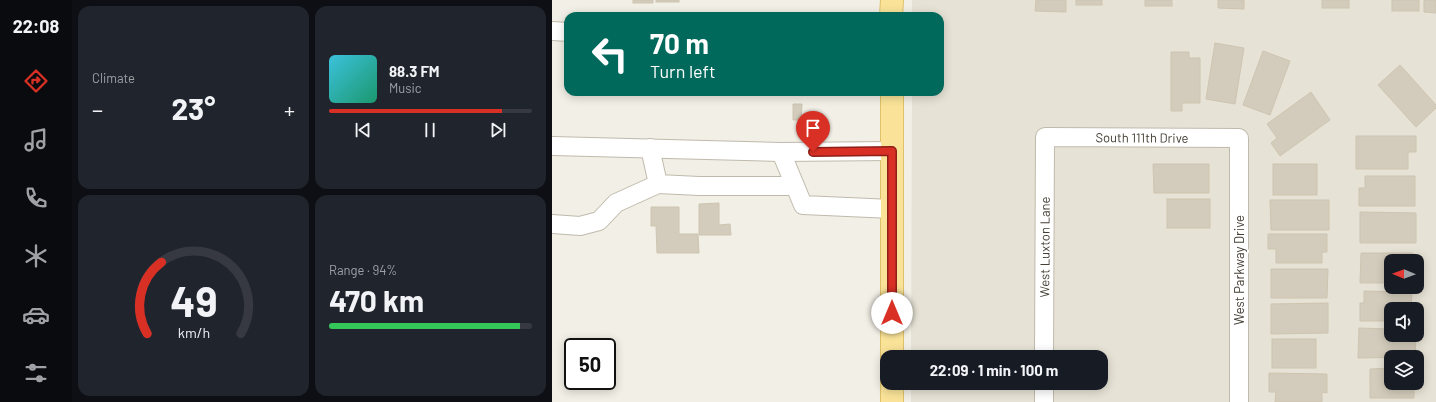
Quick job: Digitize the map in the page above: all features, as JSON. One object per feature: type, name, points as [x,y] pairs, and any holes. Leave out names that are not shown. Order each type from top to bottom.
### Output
[{"type":"main road","points":[[892,0],[892,12]]},
{"type":"main road","points":[[892,96],[892,350]]},
{"type":"main road","points":[[892,390],[892,402]]},
{"type":"street","points":[[552,31],[564,32]]},
{"type":"street","name":"South 111th Drive","points":[[1045,137],[1238,138]]},
{"type":"street","name":"West Luxton Lane","points":[[1044,350],[1045,137]]},
{"type":"street","name":"West Parkway Drive","points":[[1238,138],[1240,402]]},
{"type":"street","points":[[552,146],[781,152],[892,151]]},
{"type":"street","points":[[650,148],[658,184]]},
{"type":"street","points":[[781,152],[803,205],[892,209]]},
{"type":"street","points":[[552,224],[580,226],[599,221],[616,203],[658,184],[699,186],[795,186]]},
{"type":"street","points":[[1044,390],[1044,402]]},
{"type":"shaded area","points":[[912,0],[1436,0],[1436,402],[911,402],[911,390],[1108,390],[1108,350],[911,350],[912,96],[944,96],[944,12],[912,12]]},
{"type":"building","points":[[633,0],[653,0],[653,3],[633,3]]},
{"type":"building","points":[[656,0],[679,0],[679,2],[656,2]]},
{"type":"building","points":[[1036,0],[1066,0],[1066,12],[1035,11]]},
{"type":"building","points":[[1076,0],[1102,0],[1102,5],[1076,5]]},
{"type":"building","points":[[1145,0],[1172,0],[1172,6],[1145,6]]},
{"type":"building","points":[[1218,0],[1244,0],[1244,9],[1218,8]]},
{"type":"building","points":[[1322,0],[1349,0],[1349,8],[1322,8]]},
{"type":"building","points":[[1392,0],[1419,0],[1419,11],[1392,11]]},
{"type":"building","points":[[1424,0],[1436,0],[1436,13],[1424,12]]},
{"type":"building","points":[[1215,43],[1244,48],[1235,104],[1206,99]]},
{"type":"building","points":[[1263,51],[1290,61],[1270,115],[1243,105]]},
{"type":"building","points":[[1171,52],[1189,52],[1189,58],[1200,58],[1200,103],[1182,103],[1182,111],[1171,111]]},
{"type":"building","points":[[1400,65],[1436,105],[1436,108],[1416,127],[1378,85]]},
{"type":"building","points":[[1311,92],[1330,120],[1280,156],[1271,143],[1277,138],[1267,124]]},
{"type":"building","points":[[793,104],[802,104],[801,120],[793,120]]},
{"type":"building","points":[[1356,136],[1416,136],[1416,152],[1408,152],[1408,169],[1356,169]]},
{"type":"building","points":[[1153,164],[1209,164],[1209,193],[1154,193]]},
{"type":"building","points":[[1273,164],[1317,164],[1317,195],[1273,195]]},
{"type":"building","points":[[1365,176],[1415,176],[1415,206],[1359,206],[1359,188],[1365,188]]},
{"type":"building","points":[[1167,199],[1210,199],[1210,228],[1167,228]]},
{"type":"building","points":[[1270,200],[1329,200],[1329,230],[1271,230]]},
{"type":"building","points":[[719,203],[719,225],[730,224],[731,235],[699,235],[699,204]]},
{"type":"building","points":[[651,207],[679,207],[679,234],[698,234],[699,253],[657,253],[656,226],[651,226]]},
{"type":"building","points":[[1360,212],[1416,213],[1416,243],[1360,243]]},
{"type":"building","points":[[1268,234],[1327,234],[1327,252],[1322,252],[1322,263],[1276,263],[1276,249],[1268,249]]},
{"type":"building","points":[[1361,253],[1413,253],[1384,254],[1384,283],[1360,283]]},
{"type":"building","points":[[1271,269],[1328,269],[1327,298],[1271,298]]},
{"type":"building","points":[[1364,291],[1384,291],[1384,294],[1412,294],[1411,302],[1384,302],[1384,321],[1360,321],[1360,303],[1364,303]]},
{"type":"building","points":[[1328,303],[1328,333],[1271,334],[1271,304]]},
{"type":"building","points":[[1359,328],[1384,329],[1384,342],[1416,342],[1415,350],[1384,350],[1384,358],[1358,358]]},
{"type":"building","points":[[1272,339],[1316,339],[1316,368],[1272,368]]},
{"type":"building","points":[[1384,368],[1384,390],[1414,390],[1414,398],[1370,398],[1370,369]]},
{"type":"building","points":[[1269,373],[1327,374],[1327,393],[1322,392],[1322,402],[1275,402],[1276,392],[1269,392]]},
{"type":"route","points":[[813,152],[892,151],[892,313]]}]
